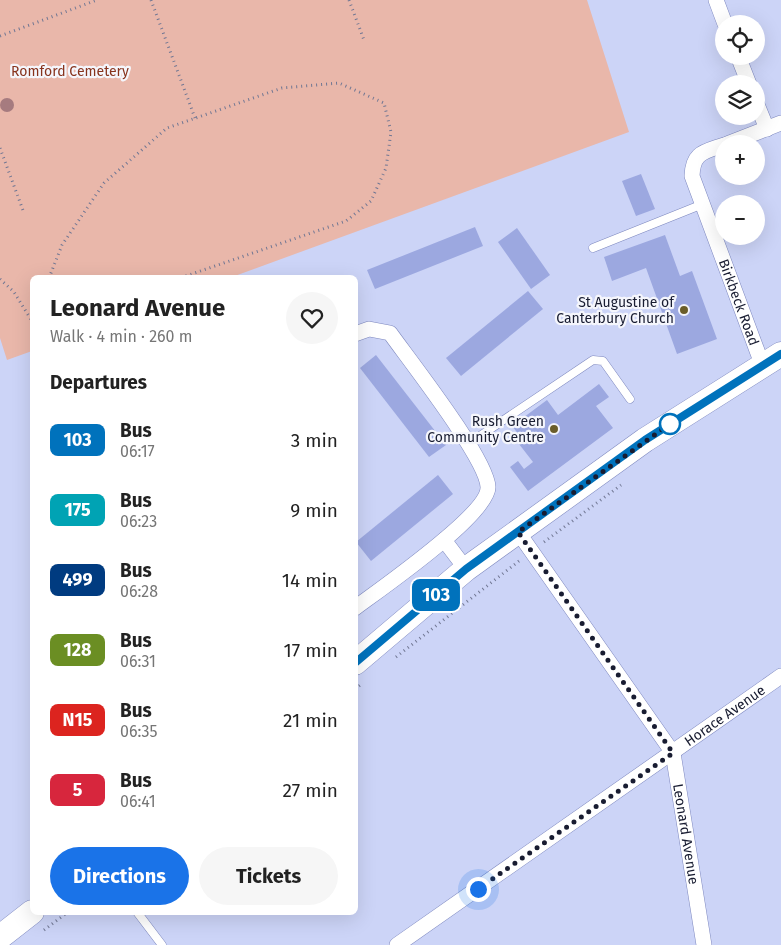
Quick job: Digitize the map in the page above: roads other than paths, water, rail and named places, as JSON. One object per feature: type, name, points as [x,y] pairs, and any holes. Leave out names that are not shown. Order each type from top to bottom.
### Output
[{"type":"main road","points":[[362,670],[466,569],[645,440],[772,359]]},
{"type":"main road","points":[[0,937],[30,914]]},
{"type":"street","points":[[716,0],[722,15]]},
{"type":"street","points":[[765,114],[774,126]]},
{"type":"street","name":"Birkbeck Road","points":[[750,135],[774,126]]},
{"type":"street","name":"Birkbeck Road","points":[[715,148],[698,154],[692,164],[692,176],[772,359]]},
{"type":"street","points":[[358,333],[369,329],[390,333],[480,462],[488,488],[481,506],[444,540],[358,606]]},
{"type":"street","name":"Leonard Avenue","points":[[518,532],[673,753],[704,945]]},
{"type":"street","points":[[444,540],[466,569]]},
{"type":"street","name":"Horace Avenue","points":[[397,945],[673,753],[780,682]]},
{"type":"lane","points":[[593,248],[703,204]]},
{"type":"lane","points":[[468,444],[593,360],[603,361],[630,399]]},
{"type":"lane","points":[[140,915],[162,945]]},
{"type":"place","name":"St Augustine of Canterbury Church","points":[[684,310]]},
{"type":"place","name":"Rush Green Community Centre","points":[[554,429]]},
{"type":"park label","name":"Romford Cemetery","points":[[70,71]]}]
